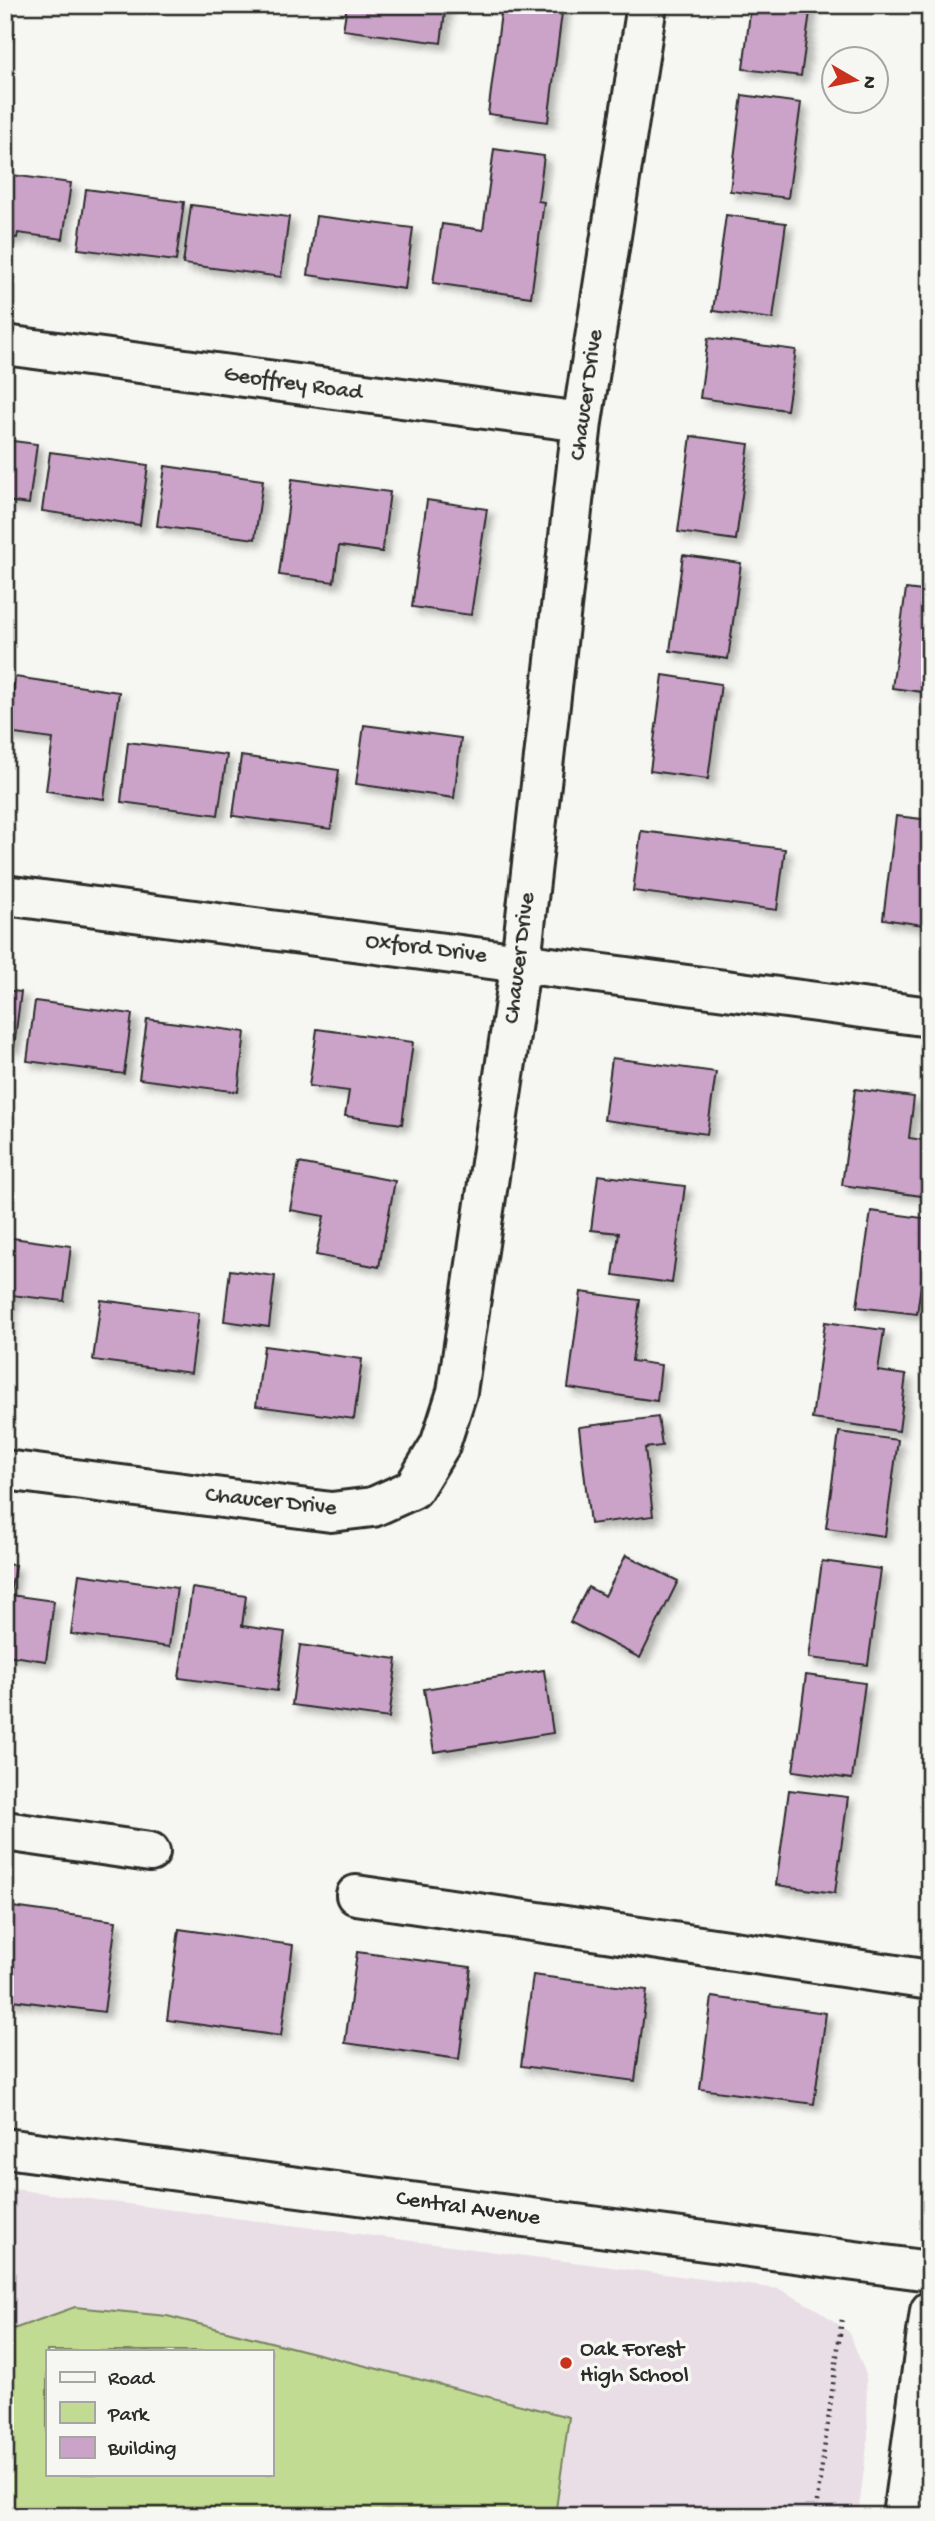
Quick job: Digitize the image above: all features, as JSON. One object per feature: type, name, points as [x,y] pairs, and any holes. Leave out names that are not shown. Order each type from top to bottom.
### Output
[{"type":"street","name":"Chaucer Drive","points":[[5,1470],[331,1512],[373,1507],[413,1489],[440,1445],[457,1392],[521,961],[582,422],[647,5]]},
{"type":"street","name":"Geoffrey Road","points":[[5,345],[582,422]]},
{"type":"street","name":"Oxford Drive","points":[[5,895],[930,1017]]},
{"type":"street","points":[[5,1831],[150,1852]]},
{"type":"street","points":[[356,1895],[930,1980]]},
{"type":"street","name":"Central Avenue","points":[[5,2148],[930,2271]]},
{"type":"street","points":[[902,2516],[930,2311]]},
{"type":"path","points":[[815,2516],[842,2319]]},
{"type":"shaded area","name":"Oak Forest High School","points":[[5,2188],[779,2289],[818,2310],[849,2332],[866,2375],[868,2437],[858,2516],[5,2516]]},
{"type":"green space","points":[[75,2307],[167,2316],[569,2417],[555,2516],[5,2516],[5,2332]]},
{"type":"building","points":[[347,5],[446,5],[441,43],[343,30]]},
{"type":"building","points":[[502,5],[563,5],[548,122],[488,114]]},
{"type":"building","points":[[751,5],[811,5],[801,76],[743,69]]},
{"type":"building","points":[[742,95],[801,103],[788,198],[730,191]]},
{"type":"building","points":[[494,149],[544,156],[538,201],[544,202],[531,297],[433,283],[442,224],[483,230]]},
{"type":"building","points":[[5,174],[71,183],[63,239],[18,233],[17,238],[5,237]]},
{"type":"building","points":[[86,189],[184,202],[176,261],[78,249]]},
{"type":"building","points":[[191,205],[289,217],[281,277],[183,264]]},
{"type":"building","points":[[726,215],[786,223],[773,319],[713,311]]},
{"type":"building","points":[[316,216],[413,228],[405,289],[308,275]]},
{"type":"building","points":[[708,338],[796,350],[787,410],[700,398]]},
{"type":"building","points":[[691,436],[749,444],[736,540],[678,532]]},
{"type":"building","points":[[5,440],[37,444],[29,504],[5,501]]},
{"type":"building","points":[[50,452],[148,465],[140,525],[42,511]]},
{"type":"building","points":[[165,466],[263,480],[255,539],[157,526]]},
{"type":"building","points":[[292,479],[390,492],[382,552],[339,546],[334,582],[279,575]]},
{"type":"building","points":[[427,500],[487,509],[471,615],[412,607]]},
{"type":"building","points":[[683,555],[741,563],[728,659],[670,651]]},
{"type":"building","points":[[906,589],[930,592],[930,693],[892,688]]},
{"type":"building","points":[[663,675],[721,684],[708,779],[650,771]]},
{"type":"building","points":[[15,677],[119,692],[104,799],[46,791],[53,739],[7,733]]},
{"type":"building","points":[[364,725],[461,738],[454,798],[356,784]]},
{"type":"building","points":[[128,742],[227,755],[218,815],[121,802]]},
{"type":"building","points":[[241,756],[339,770],[331,829],[233,816]]},
{"type":"building","points":[[896,816],[930,820],[930,926],[883,919]]},
{"type":"building","points":[[641,831],[785,849],[777,910],[633,891]]},
{"type":"building","points":[[5,990],[21,992],[14,1047],[5,1046]]},
{"type":"building","points":[[35,1001],[132,1014],[124,1074],[27,1061]]},
{"type":"building","points":[[147,1019],[245,1032],[238,1092],[139,1079]]},
{"type":"building","points":[[317,1029],[413,1042],[402,1124],[345,1116],[349,1091],[309,1086]]},
{"type":"building","points":[[612,1058],[716,1072],[707,1134],[604,1120]]},
{"type":"building","points":[[855,1089],[914,1097],[909,1138],[930,1141],[929,1197],[842,1185]]},
{"type":"building","points":[[299,1163],[395,1181],[379,1267],[316,1255],[324,1216],[290,1210]]},
{"type":"building","points":[[598,1175],[685,1186],[672,1283],[613,1275],[619,1233],[591,1230]]},
{"type":"building","points":[[871,1211],[930,1219],[917,1314],[857,1307]]},
{"type":"building","points":[[5,1237],[71,1246],[64,1301],[12,1295],[6,1344]]},
{"type":"building","points":[[230,1270],[275,1276],[269,1327],[224,1321]]},
{"type":"building","points":[[581,1292],[640,1300],[632,1361],[661,1365],[657,1401],[568,1388]]},
{"type":"building","points":[[101,1300],[199,1313],[191,1373],[93,1360]]},
{"type":"building","points":[[825,1322],[884,1330],[878,1371],[906,1375],[899,1431],[812,1419]]},
{"type":"building","points":[[264,1346],[362,1359],[354,1419],[256,1406]]},
{"type":"building","points":[[658,1417],[662,1446],[645,1448],[653,1516],[590,1524],[579,1427]]},
{"type":"building","points":[[839,1432],[898,1440],[885,1536],[826,1528]]},
{"type":"building","points":[[626,1555],[678,1581],[640,1658],[570,1622],[588,1587],[605,1596]]},
{"type":"building","points":[[822,1561],[881,1569],[868,1665],[809,1658]]},
{"type":"building","points":[[5,1564],[15,1565],[10,1595],[54,1601],[46,1661],[5,1655]]},
{"type":"building","points":[[79,1574],[177,1588],[169,1647],[71,1634]]},
{"type":"building","points":[[192,1588],[246,1596],[242,1626],[285,1632],[277,1691],[179,1678]]},
{"type":"building","points":[[300,1645],[397,1659],[389,1718],[292,1705]]},
{"type":"building","points":[[544,1670],[553,1733],[434,1752],[424,1689]]},
{"type":"building","points":[[806,1675],[865,1683],[852,1779],[793,1771]]},
{"type":"building","points":[[789,1790],[848,1797],[835,1893],[776,1885]]},
{"type":"building","points":[[5,1906],[116,1921],[104,2012],[5,1999]]},
{"type":"building","points":[[179,1929],[293,1945],[281,2036],[167,2020]]},
{"type":"building","points":[[357,1952],[471,1967],[459,2059],[345,2043]]},
{"type":"building","points":[[533,1975],[647,1990],[635,2081],[521,2066]]},
{"type":"building","points":[[712,1997],[826,2013],[814,2104],[700,2089]]},
{"type":"place","name":"Oak Forest High School","points":[[566,2363]]}]
